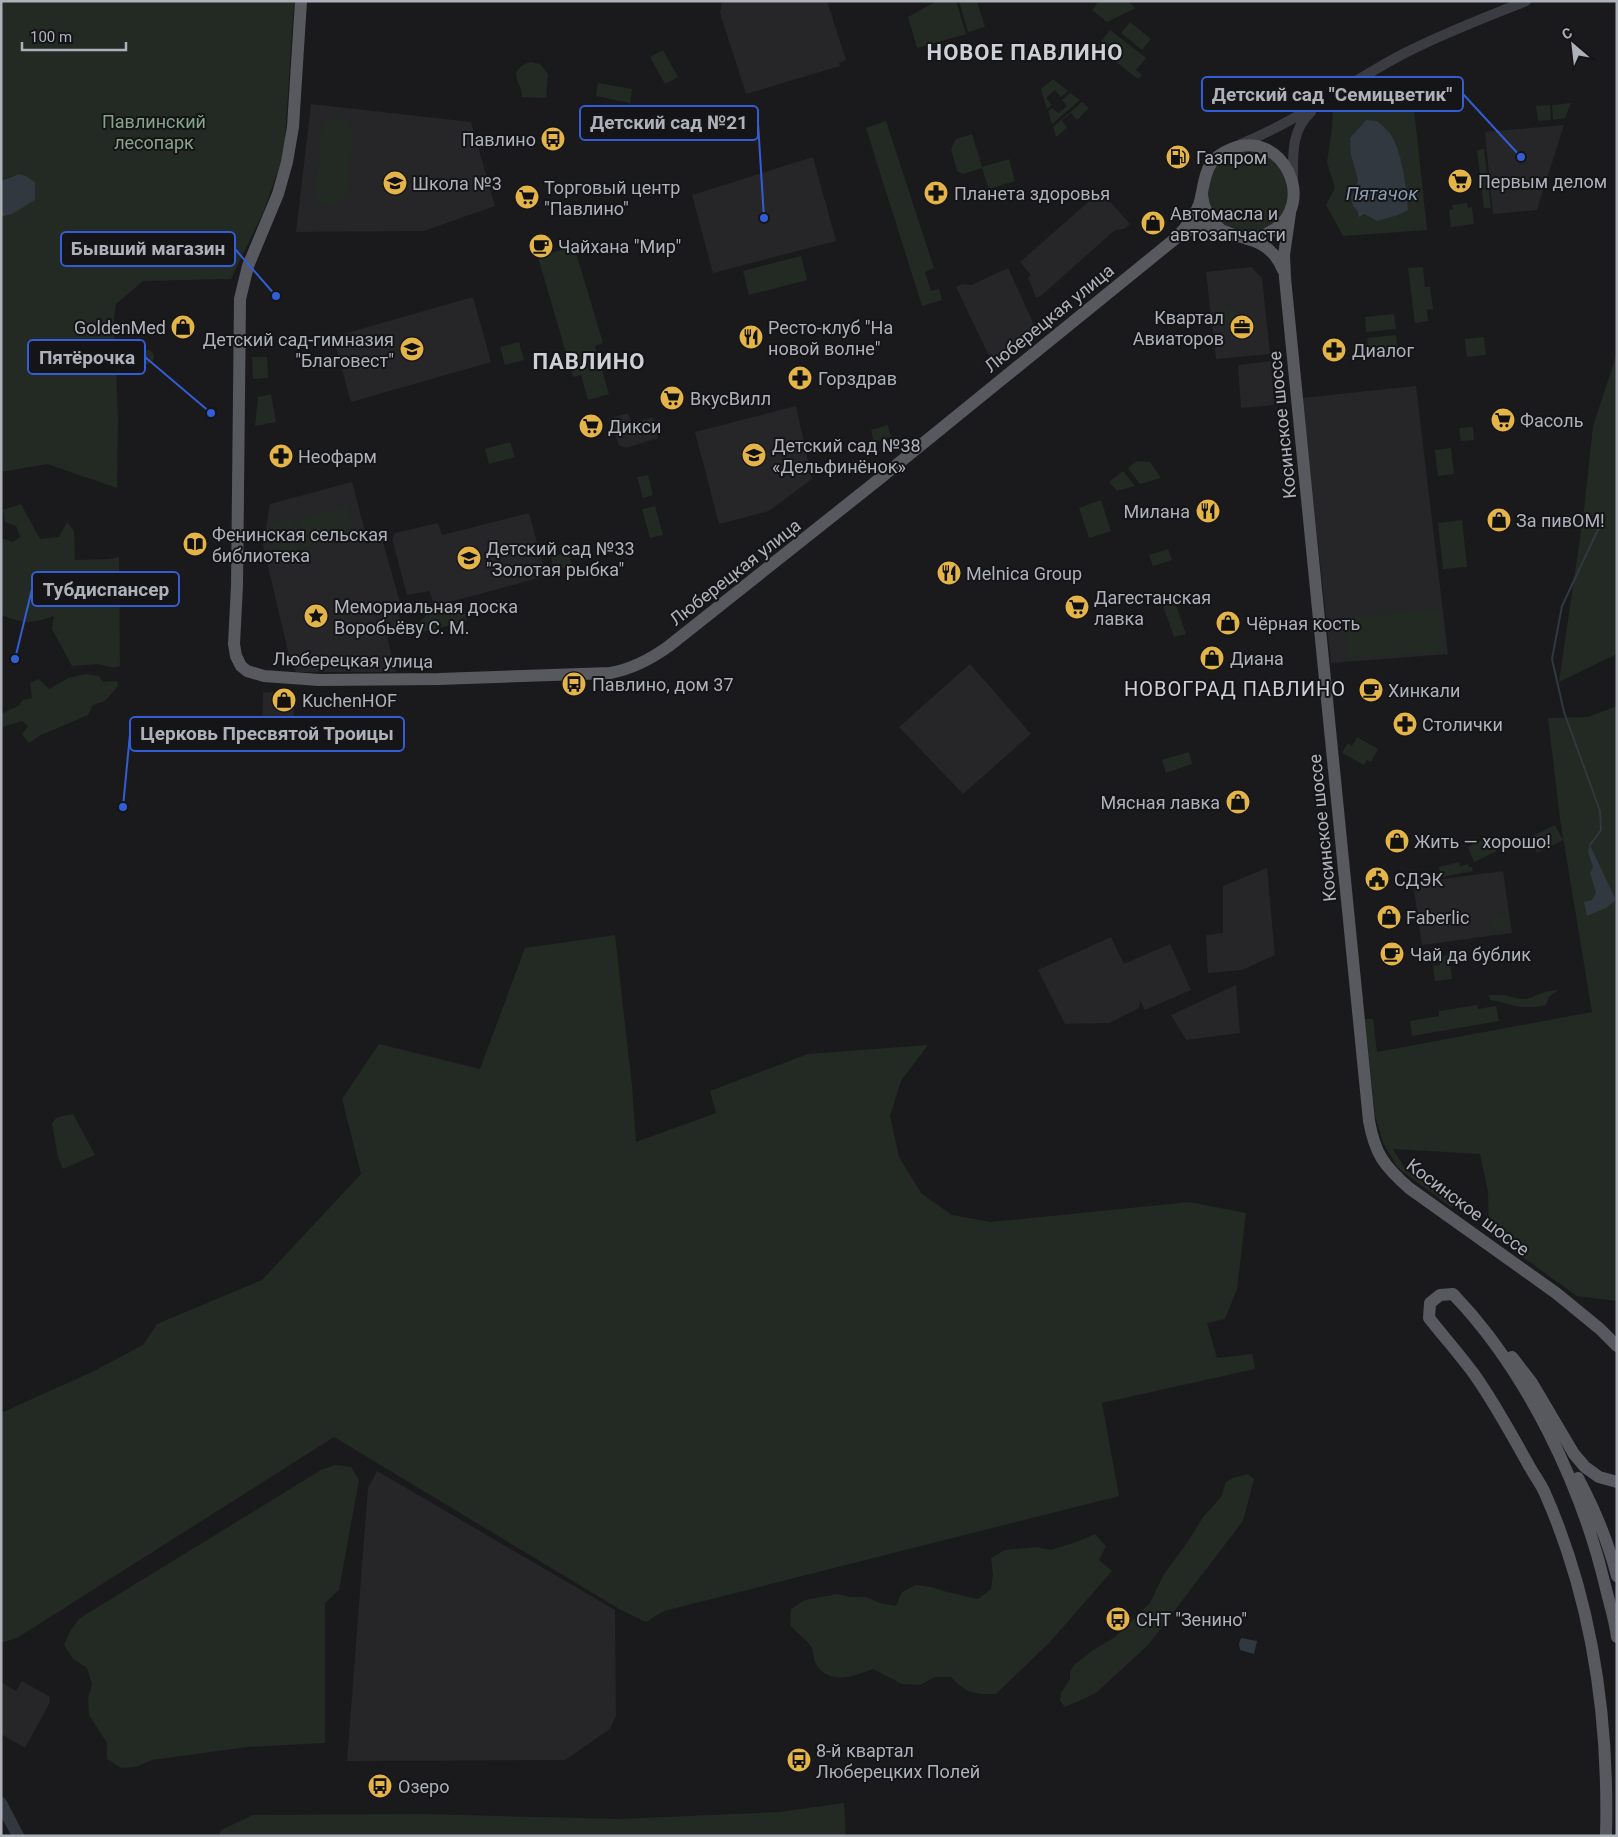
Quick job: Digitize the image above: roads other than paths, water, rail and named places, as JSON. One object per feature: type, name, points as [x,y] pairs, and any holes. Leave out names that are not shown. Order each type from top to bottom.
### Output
[{"type":"main road","name":"Люберецкая улица","points":[[301,1],[293,127],[287,162],[278,194],[248,266],[240,299],[237,586],[234,650],[241,666],[255,674],[296,679],[439,679],[592,674],[618,671],[638,665],[669,646],[871,486],[1175,239]]},
{"type":"main road","points":[[1175,239],[1192,219],[1198,205],[1202,182],[1210,165],[1222,153],[1231,148],[1248,145],[1257,146],[1274,154],[1286,166],[1293,183],[1293,201],[1290,210],[1280,225],[1264,235],[1247,238],[1233,235],[1215,224],[1204,208],[1201,190]]},
{"type":"main road","name":"Косинское шоссе","points":[[1290,210],[1284,255],[1284,278],[1372,1138],[1380,1158],[1408,1188],[1551,1290],[1600,1329],[1617,1346]]},
{"type":"main road","name":"Косинское шоссе","points":[[1175,239],[1187,231],[1200,227],[1212,227],[1260,244],[1273,254],[1281,264],[1284,278]]},
{"type":"main road","points":[[1606,1836],[1607,1806],[1602,1714],[1589,1629],[1571,1561],[1543,1490],[1512,1433],[1474,1375],[1429,1318],[1430,1303],[1440,1295],[1453,1294],[1509,1353],[1532,1383],[1579,1461],[1599,1477],[1617,1482]]},
{"type":"main road","points":[[1462,1304],[1502,1354],[1579,1480],[1598,1518],[1617,1576]]},
{"type":"main road","points":[[1540,1417],[1574,1487],[1598,1554],[1617,1637]]},
{"type":"street","points":[[1231,148],[1275,129],[1370,72],[1428,41],[1526,1]]},
{"type":"street","points":[[1293,183],[1295,136],[1304,118],[1326,99]]},
{"type":"water","name":"Пятачок","points":[[1366,120],[1377,121],[1387,129],[1395,142],[1403,171],[1408,210],[1377,221],[1364,214],[1359,217],[1351,197],[1358,181],[1351,155],[1350,138]]},
{"type":"water","points":[[19,174],[35,182],[35,200],[12,214],[1,217],[1,181]]},
{"type":"water","points":[[1590,845],[1616,900],[1606,908],[1587,916],[1584,902],[1592,900],[1596,893],[1590,873],[1593,867],[1588,852]]},
{"type":"water","points":[[1241,1638],[1257,1641],[1254,1654],[1240,1650]]},
{"type":"waterway","points":[[1590,845],[1601,830],[1600,811],[1564,712],[1552,659],[1562,606],[1603,519]]},
{"type":"waterway","points":[[1,1803],[18,1836]]},
{"type":"place","name":"Павлино","points":[[553,139]]},
{"type":"place","name":"Газпром","points":[[1178,157]]},
{"type":"place","name":"Детский сад \"Семицветик\"","points":[[1521,157]]},
{"type":"place","name":"Первым делом","points":[[1460,181]]},
{"type":"place","name":"Школа №3","points":[[395,183]]},
{"type":"place","name":"Планета здоровья","points":[[936,193]]},
{"type":"place","name":"Торговый центр \"Павлино\"","points":[[527,197]]},
{"type":"place","name":"Детский сад №21","points":[[764,218]]},
{"type":"place","name":"Автомасла и автозапчасти","points":[[1153,223]]},
{"type":"place","name":"Чайхана \"Мир\"","points":[[541,246]]},
{"type":"place","name":"Бывший магазин","points":[[276,296]]},
{"type":"place","name":"GoldenMed","points":[[183,327]]},
{"type":"place","name":"Квартал Авиаторов","points":[[1242,327]]},
{"type":"place","name":"Ресто-клуб \"На новой волне\"","points":[[751,337]]},
{"type":"place","name":"Детский сад-гимназия \"Благовест\"","points":[[412,349]]},
{"type":"place","name":"Диалог","points":[[1334,350]]},
{"type":"place","name":"Горздрав","points":[[800,378]]},
{"type":"place","name":"ВкусВилл","points":[[672,398]]},
{"type":"place","name":"Пятёрочка","points":[[211,413]]},
{"type":"place","name":"Фасоль","points":[[1503,420]]},
{"type":"place","name":"Дикси","points":[[591,426]]},
{"type":"place","name":"Детский сад №38 «Дельфинёнок»","points":[[754,455]]},
{"type":"place","name":"Неофарм","points":[[281,456]]},
{"type":"place","name":"Милана","points":[[1208,511]]},
{"type":"place","name":"За пивОМ!","points":[[1499,520]]},
{"type":"place","name":"Фенинская сельская библиотека","points":[[195,544]]},
{"type":"place","name":"Детский сад №33 \"Золотая рыбка\"","points":[[469,558]]},
{"type":"place","name":"Melnica Group","points":[[949,573]]},
{"type":"place","name":"Дагестанская лавка","points":[[1077,607]]},
{"type":"place","name":"Мемориальная доска Воробьёву С. М.","points":[[316,616]]},
{"type":"place","name":"Чёрная кость","points":[[1228,623]]},
{"type":"place","name":"Диана","points":[[1212,658]]},
{"type":"place","name":"Тубдиспансер","points":[[15,659]]},
{"type":"place","name":"Павлино, дом 37","points":[[574,684]]},
{"type":"place","name":"Хинкали","points":[[1371,690]]},
{"type":"place","name":"KuchenHOF","points":[[284,700]]},
{"type":"place","name":"Столички","points":[[1405,724]]},
{"type":"place","name":"Мясная лавка","points":[[1238,802]]},
{"type":"place","name":"Церковь Пресвятой Троицы","points":[[123,807]]},
{"type":"place","name":"Жить — хорошо!","points":[[1397,841]]},
{"type":"place","name":"СДЭК","points":[[1377,879]]},
{"type":"place","name":"Faberlic","points":[[1389,917]]},
{"type":"place","name":"Чай да бублик","points":[[1392,954]]},
{"type":"place","name":"СНТ \"Зенино\"","points":[[1118,1619]]},
{"type":"place","name":"8-й квартал Люберецких Полей","points":[[799,1760]]},
{"type":"place","name":"Озеро","points":[[380,1786]]},
{"type":"district","name":"НОВОЕ ПАВЛИНО","points":[[1025,52]]},
{"type":"district","name":"ПАВЛИНО","points":[[589,361]]},
{"type":"district","name":"НОВОГРАД ПАВЛИНО","points":[[1235,689]]},
{"type":"park label","name":"Павлинский лесопарк","points":[[154,131]]}]
